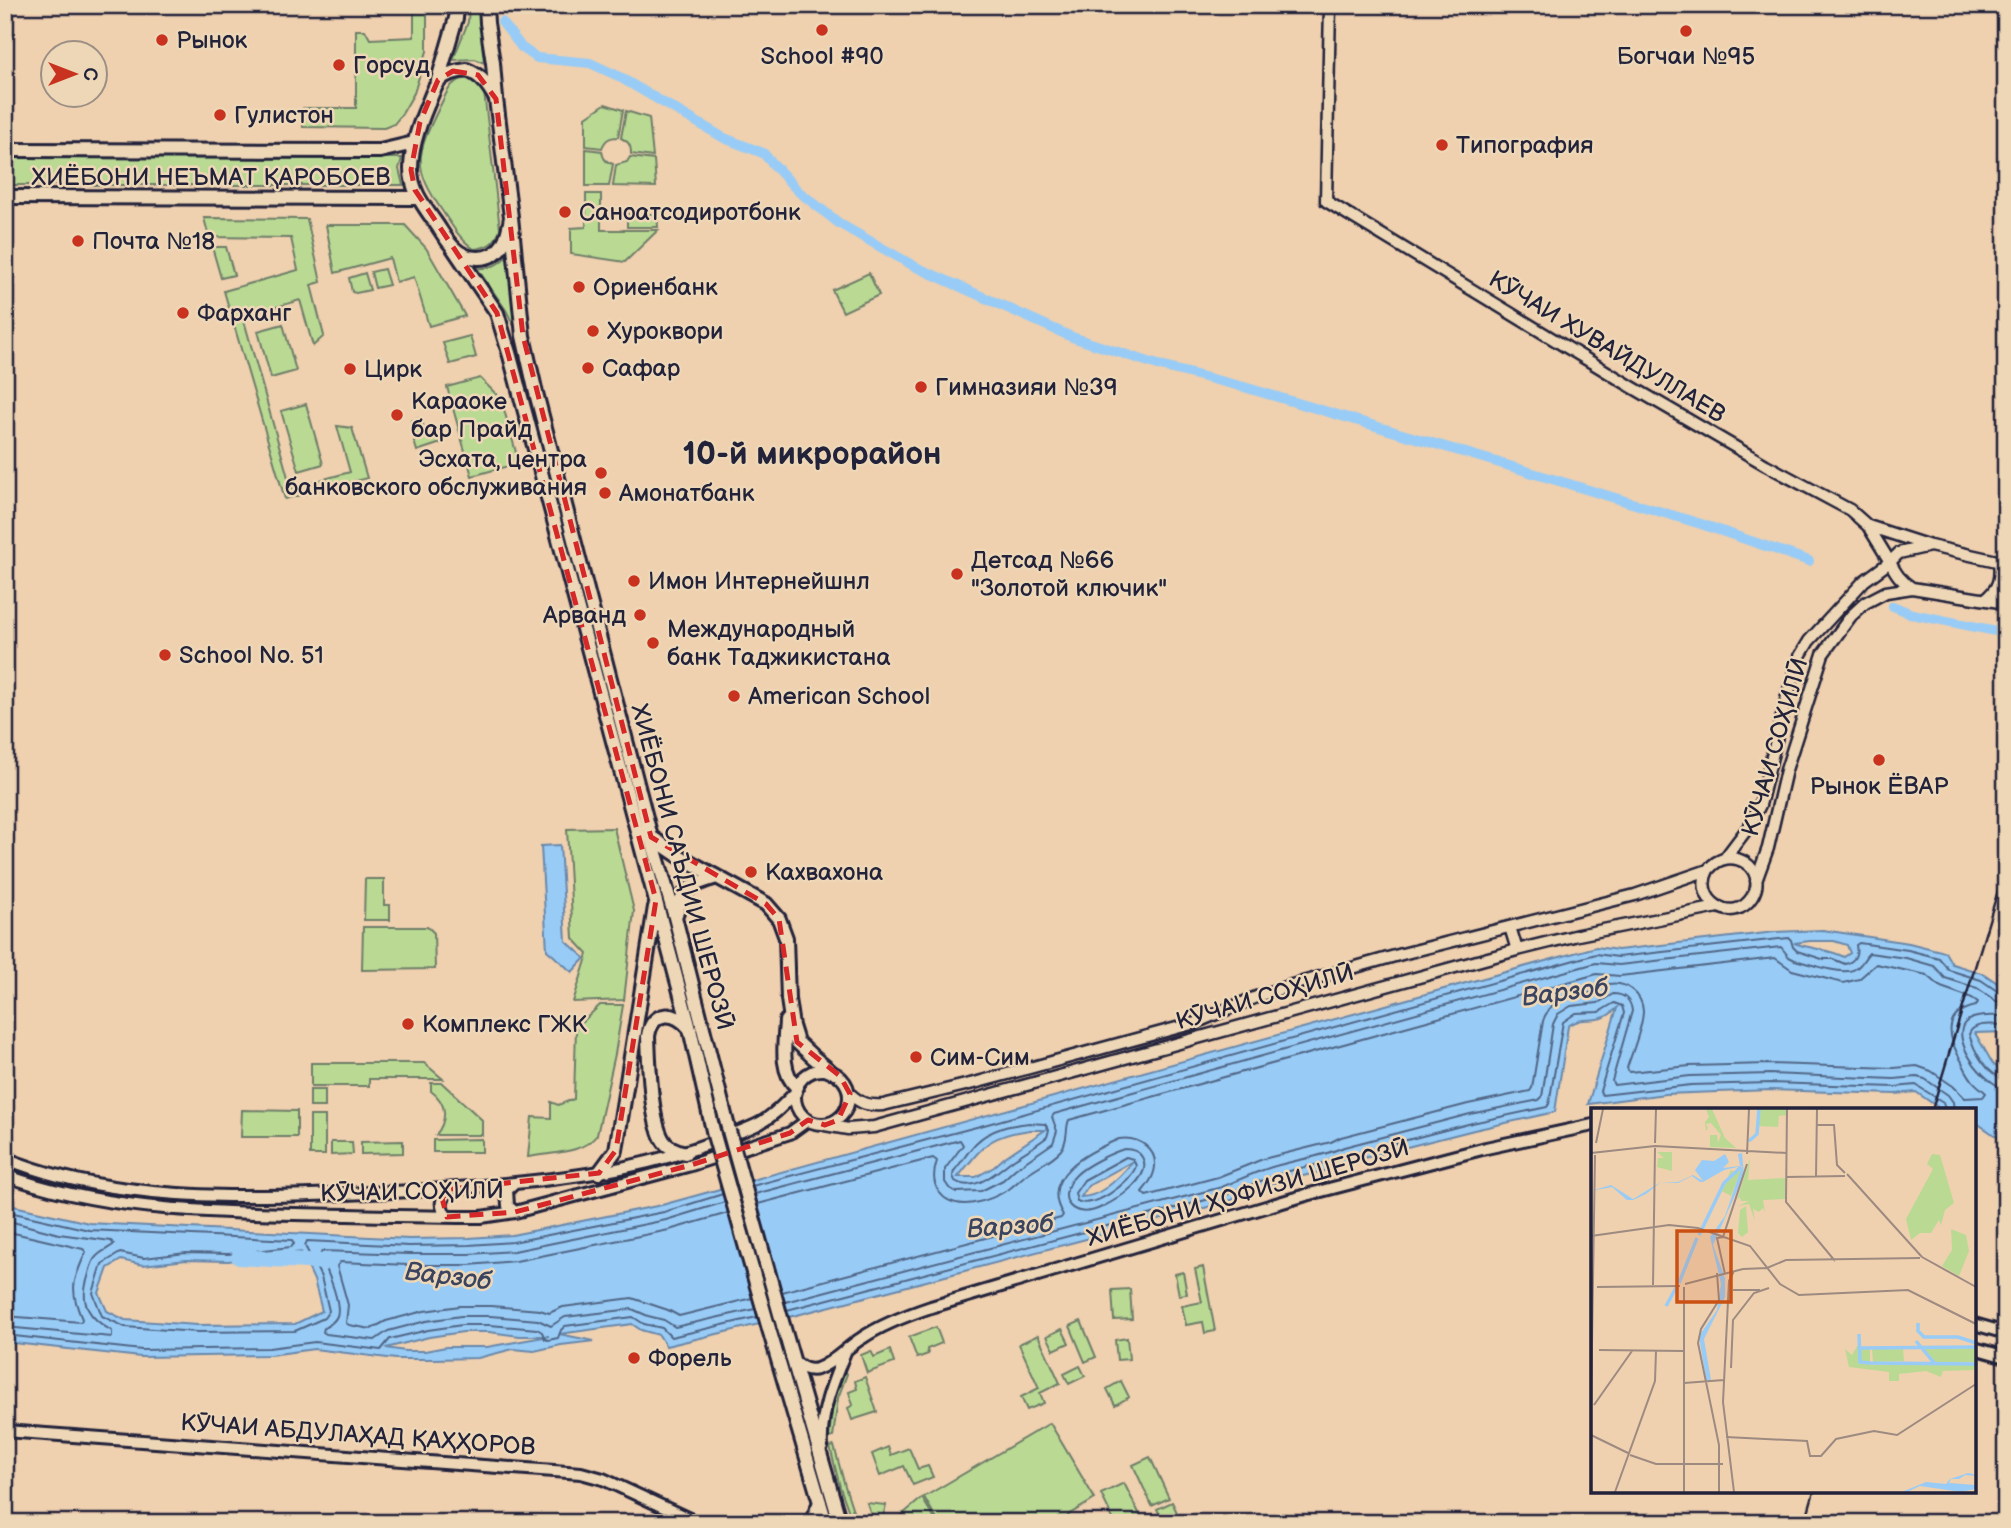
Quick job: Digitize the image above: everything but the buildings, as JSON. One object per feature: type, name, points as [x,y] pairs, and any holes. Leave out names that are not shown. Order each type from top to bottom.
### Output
[{"type":"main road","name":"ХИЁБОНИ САЪДИИ ШЕРОЗӢ","points":[[457,5],[456,18],[438,80],[414,143],[411,170],[417,198],[496,313],[519,389],[656,900],[714,1135],[826,1523]]},
{"type":"main road","name":"ХИЁБОНИ САЪДИИ ШЕРОЗӢ","points":[[486,5],[523,336],[535,389],[729,1131],[840,1523]]},
{"type":"main road","points":[[438,80],[453,71],[467,70],[487,83],[496,99]]},
{"type":"main road","name":"ХИЁБОНИ НЕЪМАТ ҚАРОБОЕВ","points":[[5,150],[380,151],[414,143]]},
{"type":"main road","name":"ХИЁБОНИ НЕЪМАТ ҚАРОБОЕВ","points":[[5,197],[417,198]]},
{"type":"main road","name":"ХИЁБОНИ САЪДИИ ШЕРОЗӢ","points":[[453,248],[469,258],[485,258],[495,254],[508,234],[511,217]]},
{"type":"main road","points":[[651,837],[679,856],[766,904],[779,919],[786,938],[788,999],[785,1067],[790,1081],[797,1089]]},
{"type":"main road","points":[[675,917],[683,895],[691,885],[718,877]]},
{"type":"main road","points":[[599,1173],[616,1150],[656,900]]},
{"type":"main road","points":[[788,999],[797,1042],[839,1076],[850,1094],[848,1108],[838,1120],[825,1125],[808,1121],[797,1108],[797,1089],[807,1074],[830,1071]]},
{"type":"main road","points":[[685,1153],[667,1146],[655,1118],[648,1036],[653,1021],[666,1016],[684,1021],[690,1029]]},
{"type":"main road","name":"КӮЧАИ СОҲИЛӢ","points":[[5,1158],[65,1177],[127,1189],[173,1194],[324,1195],[451,1189],[599,1173],[685,1153],[759,1124],[775,1113],[797,1089]]},
{"type":"main road","name":"КӮЧАИ СОҲИЛӢ","points":[[5,1175],[62,1191],[156,1208],[220,1212],[481,1217],[515,1213],[691,1165],[790,1133],[808,1121]]},
{"type":"main road","name":"ХИЁБОНИ ҲОФИЗИ ШЕРОЗӢ","points":[[793,1361],[808,1370],[817,1369],[845,1352],[859,1339],[931,1307],[1306,1195],[1486,1148],[1591,1125]]},
{"type":"main road","points":[[515,1183],[506,1190],[508,1206],[515,1213]]},
{"type":"main road","points":[[447,1217],[442,1209],[442,1198],[451,1189]]},
{"type":"main road","points":[[1976,1325],[2006,1333]]},
{"type":"main road","points":[[1976,1349],[2006,1357]]},
{"type":"main road","points":[[808,1463],[818,1464],[821,1458],[821,1433],[826,1401],[845,1352]]},
{"type":"main road","name":"КӮЧАИ АБДУЛАҲАД ҚАҲҲОРОВ","points":[[5,1432],[580,1473],[603,1479],[698,1523]]},
{"type":"main road","points":[[811,1523],[820,1502]]},
{"type":"street","name":"КӮЧАИ ХУВАЙДУЛЛАЕВ","points":[[1330,5],[1326,201],[1643,393],[1766,465],[1850,510],[1868,526],[1896,575],[1912,588]]},
{"type":"street","name":"КӮЧАИ ХУВАЙДУЛЛАЕВ","points":[[1868,526],[1930,546],[2002,562]]},
{"type":"street","name":"КӮЧАИ ХУВАЙДУЛЛАЕВ","points":[[1890,562],[1899,553],[1930,546]]},
{"type":"street","name":"КӮЧАИ СОҲИЛӢ","points":[[1726,858],[1750,825],[1760,805],[1787,696],[1800,656],[1809,641],[1864,581],[1890,562]]},
{"type":"street","points":[[1985,599],[1999,583],[2002,562]]},
{"type":"street","name":"КӮЧАИ СОҲИЛӢ","points":[[825,1125],[848,1129],[874,1127],[1517,950],[1718,907],[1734,909],[1744,905],[1754,892],[1768,848],[1786,770],[1823,654],[1851,615],[1865,603],[1886,592],[1912,588]]},
{"type":"street","points":[[1912,588],[2006,603]]},
{"type":"street","name":"КӮЧАИ СОҲИЛӢ","points":[[850,1094],[859,1103],[869,1106],[883,1105],[978,1083],[1195,1023],[1292,985],[1635,895],[1708,870],[1716,862],[1726,858],[1736,858],[1746,863],[1753,871],[1756,882]]},
{"type":"street","points":[[1708,870],[1704,880],[1705,891],[1718,907]]},
{"type":"street","points":[[1510,927],[1517,950]]},
{"type":"highlighted area","points":[[453,71],[478,75],[496,99],[523,336],[651,837],[766,904],[779,919],[797,1042],[840,1076],[850,1094],[838,1120],[825,1125],[808,1120],[790,1133],[691,1165],[515,1212],[447,1217],[442,1198],[451,1189],[599,1173],[616,1150],[656,900],[497,313],[415,190],[411,170],[420,122],[438,80]]},
{"type":"green space","points":[[414,5],[427,5],[427,51],[414,93],[394,124],[384,128],[303,127],[303,108],[356,108],[356,30],[365,30],[370,39],[414,37]]},
{"type":"green space","points":[[469,5],[478,5],[484,63],[475,59],[453,60],[468,22]]},
{"type":"green space","points":[[471,78],[479,83],[484,92],[500,229],[491,244],[474,249],[457,232],[433,197],[422,172],[421,161],[431,124],[447,91],[454,83]]},
{"type":"green space","points":[[605,104],[623,110],[618,137],[608,140],[602,148],[586,146],[586,117]]},
{"type":"green space","points":[[626,111],[649,118],[653,157],[631,154],[629,144],[621,138]]},
{"type":"green space","points":[[586,149],[602,151],[605,160],[613,164],[609,186],[586,186]]},
{"type":"green space","points":[[5,157],[402,158],[399,169],[403,185],[5,185]]},
{"type":"green space","points":[[630,157],[654,160],[656,187],[613,186],[616,165],[627,162]]},
{"type":"green space","points":[[586,194],[601,194],[601,230],[658,230],[625,262],[571,254],[571,228],[586,227]]},
{"type":"green space","points":[[627,214],[657,214],[658,227],[627,227]]},
{"type":"green space","points":[[204,218],[307,219],[321,282],[311,285],[324,336],[313,346],[300,300],[243,317],[291,488],[350,472],[337,426],[352,428],[367,478],[285,499],[224,291],[298,270],[291,238],[209,237]]},
{"type":"green space","points":[[326,225],[405,225],[426,248],[465,316],[429,326],[414,277],[396,282],[390,258],[335,273]]},
{"type":"green space","points":[[212,247],[226,247],[234,275],[221,278]]},
{"type":"green space","points":[[507,256],[515,328],[477,268],[494,266]]},
{"type":"green space","points":[[384,269],[389,285],[375,288],[371,272]]},
{"type":"green space","points":[[365,273],[370,290],[352,292],[349,278]]},
{"type":"green space","points":[[869,273],[879,295],[843,312],[832,290]]},
{"type":"green space","points":[[283,324],[296,371],[271,378],[258,331]]},
{"type":"green space","points":[[470,336],[476,357],[450,364],[443,343]]},
{"type":"green space","points":[[480,378],[501,399],[519,463],[472,476],[447,387]]},
{"type":"green space","points":[[306,404],[323,464],[299,471],[281,411]]},
{"type":"green space","points":[[421,418],[426,435],[438,432],[441,443],[417,451],[414,441],[417,440],[411,421]]},
{"type":"green space","points":[[614,828],[634,911],[624,1000],[573,1002],[588,954],[573,938],[567,829]]},
{"type":"green space","points":[[365,879],[384,879],[384,905],[390,905],[390,920],[364,920]]},
{"type":"green space","points":[[363,927],[428,927],[434,933],[435,969],[362,970]]},
{"type":"green space","points":[[600,1005],[623,1005],[597,1135],[583,1146],[565,1152],[528,1157],[532,1117],[551,1118],[551,1102],[558,1105],[574,1099],[576,1028]]},
{"type":"green space","points":[[311,1063],[424,1063],[443,1079],[369,1079],[369,1086],[311,1086]]},
{"type":"green space","points":[[431,1083],[442,1083],[482,1120],[482,1135],[436,1135],[443,1123],[444,1112],[440,1101],[431,1091]]},
{"type":"green space","points":[[310,1090],[325,1090],[325,1107],[310,1107]]},
{"type":"green space","points":[[242,1110],[297,1111],[297,1137],[241,1137]]},
{"type":"green space","points":[[310,1116],[325,1116],[325,1155],[310,1155]]},
{"type":"green space","points":[[482,1139],[482,1152],[433,1152],[433,1140]]},
{"type":"green space","points":[[403,1141],[403,1153],[361,1154],[361,1142]]},
{"type":"green space","points":[[331,1142],[352,1142],[353,1154],[331,1155]]},
{"type":"green space","points":[[1203,1267],[1215,1331],[1205,1333],[1203,1322],[1186,1325],[1182,1306],[1202,1302],[1195,1269]]},
{"type":"green space","points":[[1183,1272],[1187,1294],[1179,1295],[1175,1274]]},
{"type":"green space","points":[[1130,1289],[1132,1319],[1114,1320],[1112,1290]]},
{"type":"green space","points":[[1081,1321],[1096,1357],[1085,1362],[1070,1326]]},
{"type":"green space","points":[[936,1327],[942,1343],[927,1349],[928,1354],[917,1358],[909,1337]]},
{"type":"green space","points":[[1062,1329],[1069,1343],[1054,1350],[1047,1336]]},
{"type":"green space","points":[[1038,1335],[1060,1383],[1040,1393],[1044,1403],[1027,1410],[1021,1397],[1039,1388],[1019,1344]]},
{"type":"green space","points":[[1127,1338],[1129,1359],[1117,1360],[1115,1340]]},
{"type":"green space","points":[[890,1350],[894,1363],[867,1373],[861,1355],[871,1351],[874,1357]]},
{"type":"green space","points":[[1080,1366],[1085,1376],[1069,1384],[1064,1374]]},
{"type":"green space","points":[[843,1372],[847,1374],[838,1398],[833,1437],[829,1438],[834,1396]]},
{"type":"green space","points":[[865,1377],[877,1412],[852,1420],[848,1408],[853,1405],[849,1392],[857,1389],[855,1381]]},
{"type":"green space","points":[[1121,1381],[1129,1397],[1115,1405],[1107,1389]]},
{"type":"green space","points":[[1050,1423],[1095,1499],[1068,1515],[1072,1523],[939,1523],[924,1497]]},
{"type":"green space","points":[[834,1446],[857,1523],[853,1523],[840,1487],[830,1447]]},
{"type":"green space","points":[[888,1447],[891,1455],[909,1448],[918,1469],[928,1466],[933,1477],[913,1485],[904,1466],[880,1476],[872,1454]]},
{"type":"green space","points":[[1150,1457],[1169,1498],[1152,1506],[1133,1465]]},
{"type":"green space","points":[[1124,1483],[1144,1523],[1115,1523],[1101,1494]]},
{"type":"green space","points":[[922,1498],[937,1523],[896,1523],[897,1519]]},
{"type":"green space","points":[[1172,1502],[1182,1523],[1164,1523],[1157,1509]]},
{"type":"green space","points":[[867,1503],[886,1505],[881,1523],[874,1523]]},
{"type":"water","points":[[560,845],[566,941],[585,958],[572,972],[547,950],[541,846]]},
{"type":"water","points":[[1823,930],[1909,943],[1945,952],[1952,964],[1984,974],[2006,989],[2006,1032],[1975,1033],[1993,1064],[2006,1074],[2006,1143],[1976,1122],[1976,1108],[1939,1108],[1916,1092],[1895,1094],[1770,1090],[1665,1094],[1588,1104],[1617,1008],[1604,1017],[1582,1020],[1568,1026],[1555,1112],[1348,1162],[1340,1167],[1270,1184],[1227,1202],[797,1315],[666,1346],[659,1335],[641,1330],[632,1324],[559,1334],[594,1341],[534,1351],[513,1349],[478,1358],[396,1359],[314,1349],[270,1355],[141,1357],[5,1342],[5,1204],[89,1223],[409,1239],[512,1235],[662,1205],[1596,947],[1618,950],[1775,932]],"holes":[[[1834,941],[1847,945],[1850,953],[1844,957],[1794,943]],[[1030,1130],[1045,1130],[976,1177],[958,1177],[974,1157],[995,1139]],[[1133,1161],[1104,1190],[1081,1197],[1088,1186]],[[301,1252],[314,1280],[322,1311],[295,1324],[197,1325],[125,1320],[107,1311],[99,1293],[108,1268],[121,1260],[143,1265],[186,1260],[228,1261]],[[463,1332],[549,1336],[487,1347],[446,1347],[425,1351],[386,1348]]]},
{"type":"waterway","points":[[502,22],[519,44]]},
{"type":"waterway","points":[[521,47],[537,58],[590,63],[616,75],[724,138],[763,153],[798,191],[840,224],[914,266],[1072,337],[1164,367],[1244,387],[1701,524],[1809,561]]},
{"type":"waterway","points":[[1893,606],[1912,614],[2006,633]]},
{"type":"waterway","name":"Варзоб","points":[[239,1257],[325,1262]]},
{"type":"railway","points":[[1933,1108],[2006,864]]},
{"type":"railway","points":[[1805,1523],[1813,1493]]},
{"type":"place","name":"School #90","points":[[822,30]]},
{"type":"place","name":"Богчаи №95","points":[[1686,31]]},
{"type":"place","name":"Рынок","points":[[162,40]]},
{"type":"place","name":"Горсуд","points":[[339,65]]},
{"type":"place","name":"Гулистон","points":[[220,115]]},
{"type":"place","name":"Типография","points":[[1442,145]]},
{"type":"place","name":"Саноатсодиротбонк","points":[[565,212]]},
{"type":"place","name":"Почта №18","points":[[78,241]]},
{"type":"place","name":"Ориенбанк","points":[[579,287]]},
{"type":"place","name":"Фарxанг","points":[[183,313]]},
{"type":"place","name":"Хуроквори","points":[[593,331]]},
{"type":"place","name":"Сафар","points":[[588,368]]},
{"type":"place","name":"Цирк","points":[[350,369]]},
{"type":"place","name":"Гимназияи №39","points":[[921,387]]},
{"type":"place","name":"Караоке бар Прайд","points":[[397,415]]},
{"type":"place","name":"Эсхата, центра банковского обслуживания","points":[[601,473]]},
{"type":"place","name":"Амонатбанк","points":[[605,493]]},
{"type":"place","name":"Детсад №66 \"Золотой ключик\"","points":[[957,574]]},
{"type":"place","name":"Имон Интернейшнл","points":[[634,581]]},
{"type":"place","name":"Арванд","points":[[640,615]]},
{"type":"place","name":"Международный банк Таджикистана","points":[[653,643]]},
{"type":"place","name":"School No. 51","points":[[165,655]]},
{"type":"place","name":"American School","points":[[734,696]]},
{"type":"place","name":"Рынок ЁВАР","points":[[1879,760]]},
{"type":"place","name":"Кахвахона","points":[[751,872]]},
{"type":"place","name":"Комплекс ГЖК","points":[[408,1024]]},
{"type":"place","name":"Сим-Сим","points":[[916,1057]]},
{"type":"place","name":"Форель","points":[[634,1358]]},
{"type":"district","name":"10-й микрорайон","points":[[812,454]]}]
